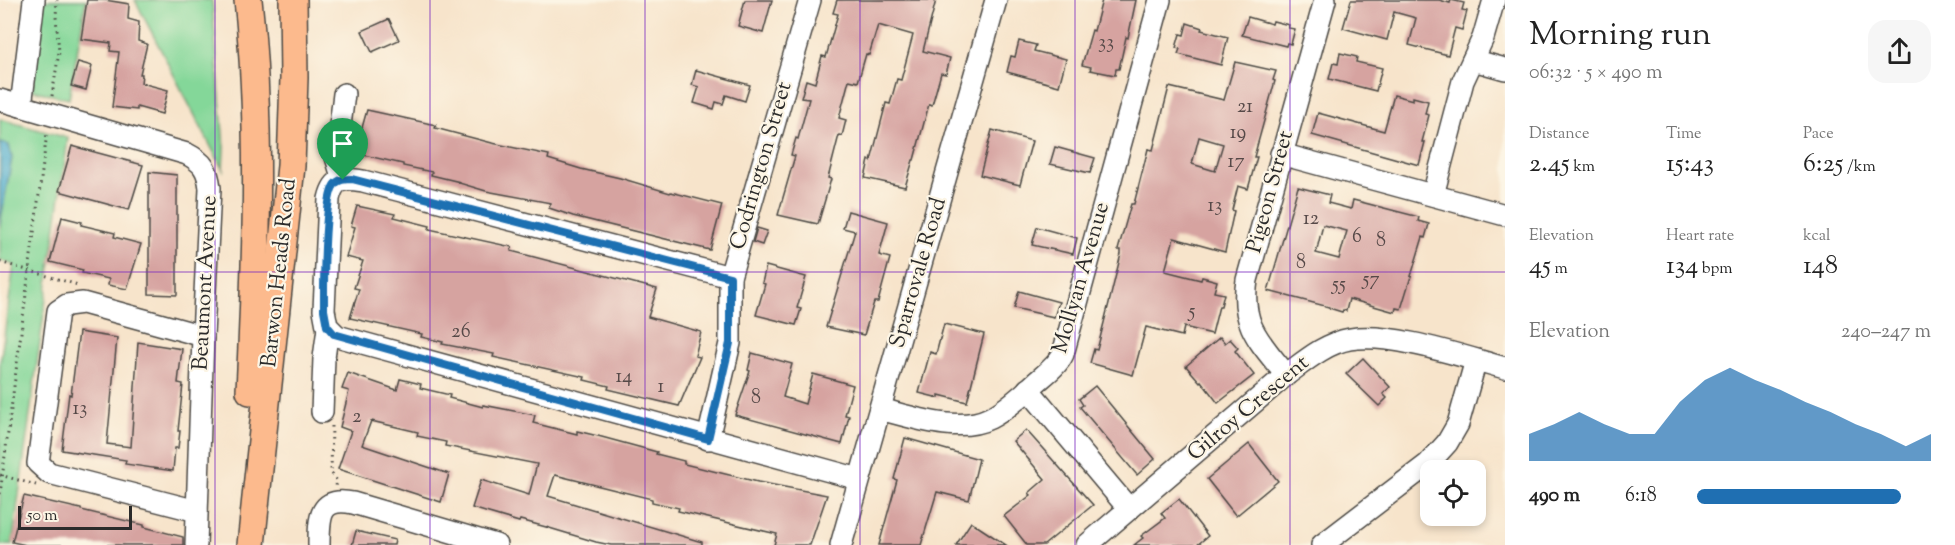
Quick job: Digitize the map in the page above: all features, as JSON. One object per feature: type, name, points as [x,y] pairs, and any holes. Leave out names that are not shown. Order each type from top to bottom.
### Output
[{"type":"main road","name":"Barwon Heads Road","points":[[244,545],[258,228],[255,88],[248,0]]},
{"type":"main road","name":"Barwon Heads Road","points":[[251,545],[291,166],[294,78],[293,0]]},
{"type":"street","points":[[21,106],[34,0]]},
{"type":"street","name":"Codrington Street","points":[[708,439],[730,343],[730,277],[810,0]]},
{"type":"street","name":"Sparrovale Road","points":[[841,545],[996,0]]},
{"type":"street","name":"Mollyan Avenue","points":[[880,409],[947,424],[970,424],[996,415],[1059,361],[1063,354],[1160,0]]},
{"type":"street","name":"Pigeon Street","points":[[1286,375],[1253,333],[1244,298],[1281,154],[1325,0]]},
{"type":"street","points":[[1433,195],[1447,149],[1463,81],[1483,38],[1494,0]]},
{"type":"street","points":[[1473,60],[1505,69]]},
{"type":"street","points":[[343,180],[337,165],[336,153],[344,94]]},
{"type":"street","name":"Beaumont Avenue","points":[[0,100],[187,154],[204,165],[208,173],[210,188],[196,545]]},
{"type":"street","points":[[1281,154],[1505,215]]},
{"type":"street","points":[[328,414],[324,358],[328,328],[324,310],[327,208],[331,189],[343,180],[363,181],[730,277]]},
{"type":"street","points":[[197,511],[49,473],[38,463],[58,311],[67,305],[83,303],[203,336]]},
{"type":"street","points":[[328,328],[340,337],[859,479]]},
{"type":"street","name":"Gilroy Crescent","points":[[1087,545],[1286,375],[1319,351],[1348,339],[1369,338],[1389,340],[1505,368]]},
{"type":"street","points":[[1322,545],[1428,464],[1447,443],[1458,424],[1476,360]]},
{"type":"street","points":[[1028,389],[1129,508]]},
{"type":"street","points":[[319,545],[320,518],[330,504],[340,501],[354,503],[496,545]]},
{"type":"path","points":[[0,494],[58,59],[57,0]]},
{"type":"path","points":[[328,414],[331,472],[337,481],[330,504]]},
{"type":"green space","points":[[43,0],[86,0],[69,99],[32,90]]},
{"type":"green space","points":[[135,0],[212,0],[224,147],[223,170]]},
{"type":"green space","points":[[0,119],[68,138],[12,545],[0,545],[0,365],[14,265],[0,260]]},
{"type":"water","points":[[0,143],[9,145],[12,158],[0,225]]},
{"type":"building","points":[[87,0],[129,4],[128,19],[139,22],[138,41],[147,44],[140,74],[142,74],[141,83],[168,90],[162,114],[137,107],[137,110],[112,107],[119,52],[110,51],[111,43],[81,39]]},
{"type":"building","points":[[745,0],[772,0],[763,33],[738,26]]},
{"type":"building","points":[[837,0],[936,0],[923,51],[950,58],[946,74],[941,73],[932,105],[929,104],[905,187],[865,178],[886,103],[890,104],[897,79],[901,80],[913,35],[878,25],[858,82],[849,80],[839,118],[846,120],[842,136],[839,135],[828,178],[831,179],[818,224],[778,215],[795,156],[791,155],[809,99],[801,98],[806,80],[815,83],[822,56],[826,57],[838,14],[833,13]]},
{"type":"building","points":[[1102,0],[1136,0],[1128,38],[1126,37],[1119,69],[1116,69],[1115,75],[1090,70],[1091,67],[1082,65]]},
{"type":"building","points":[[1351,0],[1439,0],[1450,3],[1451,0],[1464,3],[1462,10],[1467,11],[1462,30],[1455,28],[1448,55],[1409,45],[1416,18],[1394,12],[1387,40],[1343,28]]},
{"type":"building","points":[[1248,17],[1272,24],[1273,21],[1289,25],[1288,28],[1295,29],[1291,44],[1287,43],[1286,46],[1242,35]]},
{"type":"building","points":[[389,19],[399,40],[372,52],[362,31]]},
{"type":"building","points":[[1187,23],[1202,28],[1201,30],[1228,37],[1221,65],[1178,54],[1180,49],[1176,48],[1180,34],[1184,35]]},
{"type":"building","points":[[1019,41],[1036,45],[1034,51],[1066,59],[1059,86],[1007,72],[1011,56],[1015,57]]},
{"type":"building","points":[[1340,53],[1357,57],[1356,62],[1382,68],[1376,91],[1329,79],[1333,63],[1338,64]]},
{"type":"building","points":[[78,62],[92,66],[86,90],[71,86]]},
{"type":"building","points":[[1235,62],[1276,71],[1248,189],[1238,186],[1225,252],[1174,238],[1165,271],[1201,280],[1202,277],[1217,281],[1214,292],[1224,294],[1212,334],[1184,327],[1182,336],[1146,327],[1133,375],[1090,363],[1094,349],[1097,350],[1121,254],[1121,250],[1118,250],[1131,204],[1134,204],[1148,149],[1153,150],[1169,87],[1224,100]],"holes":[[[1199,137],[1223,144],[1215,171],[1192,164]]]},
{"type":"building","points":[[696,70],[750,85],[745,101],[726,95],[723,104],[716,102],[714,109],[694,103],[699,87],[692,85]]},
{"type":"building","points":[[1394,95],[1428,101],[1425,114],[1429,115],[1419,165],[1312,135],[1318,113],[1384,131]]},
{"type":"building","points":[[367,110],[436,125],[435,128],[492,143],[549,155],[548,159],[581,169],[722,205],[710,250],[573,216],[549,208],[551,203],[486,191],[431,175],[432,172],[355,153]]},
{"type":"building","points":[[992,130],[1032,141],[1020,185],[980,175]]},
{"type":"building","points":[[72,146],[143,165],[129,210],[59,191]]},
{"type":"building","points":[[1055,147],[1095,158],[1090,173],[1050,164]]},
{"type":"building","points":[[149,172],[177,175],[177,295],[149,294]]},
{"type":"building","points":[[1298,187],[1330,195],[1328,203],[1351,209],[1353,200],[1419,217],[1418,221],[1429,224],[1401,309],[1396,308],[1395,312],[1349,299],[1346,311],[1342,312],[1268,291]],"holes":[[[1323,225],[1347,231],[1339,259],[1316,253]]]},
{"type":"building","points":[[357,206],[395,214],[394,217],[430,226],[429,229],[512,247],[511,251],[657,289],[648,317],[701,332],[695,356],[700,357],[679,406],[608,389],[609,386],[584,380],[585,377],[493,357],[494,354],[442,344],[443,342],[421,337],[422,334],[350,318],[359,289],[354,288],[363,261],[346,257],[355,227],[351,226]]},
{"type":"building","points":[[848,211],[888,222],[879,255],[890,258],[878,302],[874,302],[864,335],[826,327],[855,231],[843,228]]},
{"type":"building","points":[[62,217],[82,222],[81,225],[115,233],[114,237],[141,244],[127,289],[108,285],[109,279],[50,262]]},
{"type":"building","points":[[1037,227],[1077,238],[1073,254],[1032,245]]},
{"type":"building","points":[[757,228],[767,231],[762,245],[753,242]]},
{"type":"building","points":[[766,266],[806,277],[797,308],[801,309],[796,325],[756,315],[765,284],[762,283]]},
{"type":"building","points":[[1019,291],[1059,302],[1054,317],[1014,308]]},
{"type":"building","points":[[944,324],[984,334],[967,402],[919,393],[930,352],[936,354]]},
{"type":"building","points":[[79,332],[117,338],[107,444],[131,447],[138,342],[182,349],[178,383],[183,384],[178,431],[180,431],[178,448],[175,448],[173,471],[125,464],[126,460],[62,450]]},
{"type":"building","points":[[1220,337],[1225,343],[1230,339],[1238,348],[1235,351],[1254,375],[1218,403],[1186,366]]},
{"type":"building","points":[[752,353],[792,364],[783,397],[805,404],[813,374],[853,385],[845,415],[849,416],[842,444],[735,415],[750,371],[748,370]]},
{"type":"building","points":[[1363,358],[1390,387],[1383,394],[1387,398],[1379,406],[1346,374]]},
{"type":"building","points":[[348,373],[397,390],[400,379],[421,384],[420,388],[450,395],[449,398],[483,407],[483,405],[535,415],[533,423],[577,434],[577,431],[657,452],[656,454],[684,461],[684,464],[758,482],[827,495],[810,545],[774,545],[777,534],[678,511],[679,508],[652,502],[652,499],[555,475],[548,496],[702,542],[702,545],[611,545],[596,542],[472,508],[481,480],[529,495],[537,464],[445,446],[446,442],[417,436],[418,432],[371,421],[362,445],[449,474],[441,502],[338,469],[351,431],[340,427],[349,391],[342,389]]},
{"type":"building","points":[[1095,386],[1155,459],[1137,475],[1080,407],[1083,405],[1079,399]]},
{"type":"building","points":[[1026,430],[1093,505],[1044,545],[1027,545],[1004,516],[1031,495],[1029,493],[1045,479],[1013,441]]},
{"type":"building","points":[[905,438],[979,459],[969,500],[937,492],[921,545],[879,545],[897,480],[894,479]]},
{"type":"building","points":[[1249,444],[1278,481],[1236,516],[1207,479]]},
{"type":"building","points":[[24,496],[144,525],[144,527],[183,537],[183,545],[26,545],[12,542]]},
{"type":"building","points":[[1179,499],[1208,536],[1197,545],[1134,545],[1143,538],[1141,536],[1165,518],[1161,513]]},
{"type":"building","points":[[971,522],[1006,545],[956,545]]},
{"type":"building","points":[[356,531],[395,540],[394,545],[352,545]]},
{"type":"route","points":[[343,180],[363,181],[730,277],[730,343],[708,439],[334,334],[327,326],[324,310],[327,208],[331,189],[343,180]]}]
